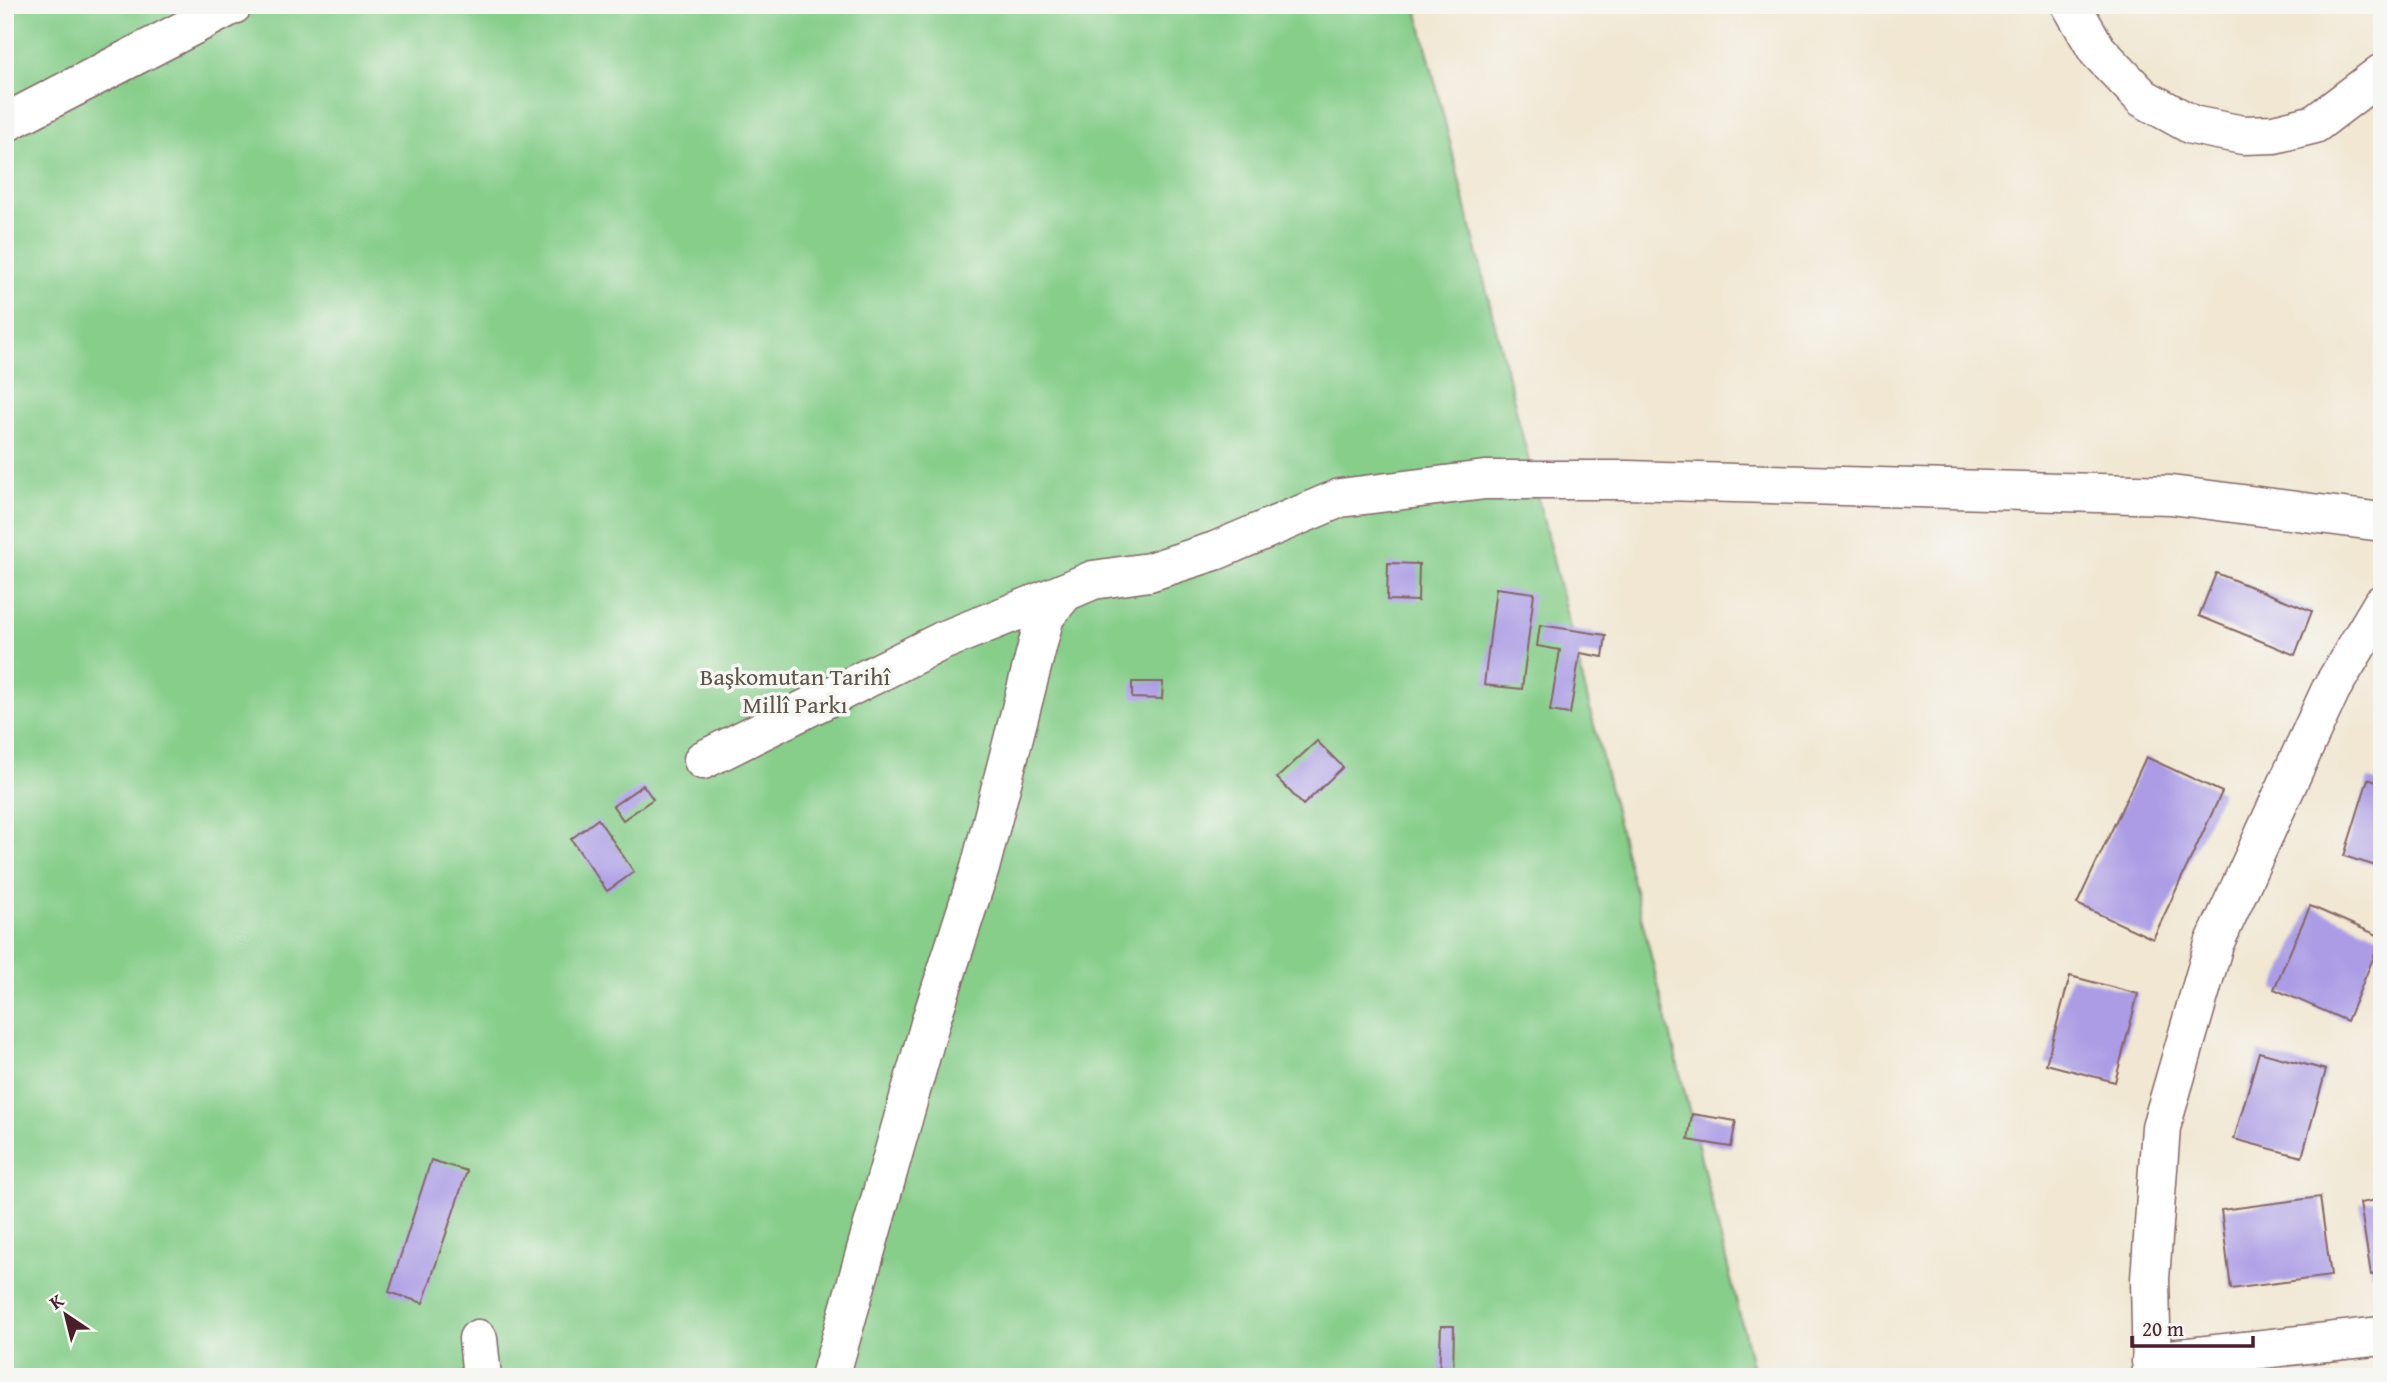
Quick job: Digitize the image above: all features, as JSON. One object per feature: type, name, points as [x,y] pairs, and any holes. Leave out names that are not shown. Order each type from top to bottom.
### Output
[{"type":"street","points":[[5,123],[233,5]]},
{"type":"street","points":[[2071,5],[2097,50],[2143,98],[2192,125],[2243,135],[2274,134],[2315,124],[2382,73]]},
{"type":"street","points":[[703,760],[942,640],[1093,580],[1149,572],[1215,551],[1340,498],[1485,480],[1627,480],[2171,495],[2382,522]]},
{"type":"street","points":[[830,1377],[924,1045],[979,868],[1045,616],[1066,592]]},
{"type":"street","points":[[2382,604],[2331,689],[2214,944],[2161,1127],[2150,1279],[2151,1369],[2382,1336]]},
{"type":"street","points":[[478,1339],[482,1377]]},
{"type":"green space","name":"Başkomutan Tarihî Millî Parkı","points":[[5,5],[1416,5],[1755,1377],[5,1377]]},
{"type":"building","points":[[1388,563],[1419,564],[1418,601],[1387,600]]},
{"type":"building","points":[[2216,573],[2312,611],[2295,655],[2199,616]]},
{"type":"building","points":[[1496,588],[1534,593],[1522,689],[1484,685]]},
{"type":"building","points":[[1540,625],[1606,635],[1603,657],[1580,653],[1570,714],[1550,711],[1560,650],[1537,646]]},
{"type":"building","points":[[1132,682],[1163,682],[1162,699],[1132,698]]},
{"type":"building","points":[[1317,741],[1343,767],[1303,805],[1277,778]]},
{"type":"building","points":[[2146,757],[2222,792],[2153,939],[2077,904]]},
{"type":"building","points":[[2368,779],[2382,784],[2382,868],[2344,856]]},
{"type":"building","points":[[643,785],[653,799],[623,820],[613,806]]},
{"type":"building","points":[[598,819],[634,872],[607,891],[571,839]]},
{"type":"building","points":[[2310,906],[2382,937],[2347,1021],[2274,989]]},
{"type":"building","points":[[2070,976],[2138,994],[2115,1082],[2046,1064]]},
{"type":"building","points":[[2259,1052],[2326,1070],[2302,1157],[2234,1139]]},
{"type":"building","points":[[1692,1114],[1736,1121],[1731,1147],[1688,1140]]},
{"type":"building","points":[[431,1160],[467,1171],[423,1303],[389,1292]]},
{"type":"building","points":[[2320,1197],[2331,1276],[2231,1289],[2221,1210]]},
{"type":"building","points":[[2382,1199],[2382,1274],[2371,1275],[2360,1203]]},
{"type":"building","points":[[1441,1326],[1454,1326],[1453,1377],[1439,1377]]}]
